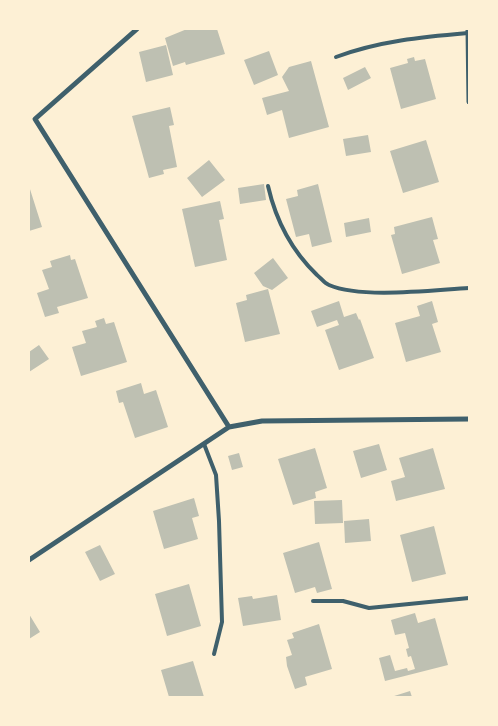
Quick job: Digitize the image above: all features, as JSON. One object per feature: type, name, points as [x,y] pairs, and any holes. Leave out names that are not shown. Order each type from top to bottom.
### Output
[{"type":"street","points":[[137,29],[35,119],[229,427]]},
{"type":"street","points":[[468,31],[469,102]]},
{"type":"street","points":[[29,560],[229,427],[262,421],[469,419]]},
{"type":"lane","points":[[336,57],[365,46],[468,31]]},
{"type":"lane","points":[[268,186],[271,200],[287,238],[302,260],[328,285],[360,291],[469,288]]},
{"type":"lane","points":[[204,444],[216,475],[219,521],[222,622],[214,654]]},
{"type":"lane","points":[[313,601],[343,601],[369,608],[469,598]]},
{"type":"building","points":[[187,29],[217,29],[225,54],[186,65],[185,62],[173,66],[165,38]]},
{"type":"building","points":[[166,45],[173,75],[146,82],[139,52]]},
{"type":"building","points":[[269,51],[278,75],[254,85],[244,60]]},
{"type":"building","points":[[414,57],[415,61],[425,59],[436,99],[401,109],[390,68],[408,63],[407,59]]},
{"type":"building","points":[[311,61],[329,127],[289,138],[282,110],[267,115],[262,98],[289,91],[282,77],[289,67]]},
{"type":"building","points":[[365,67],[371,78],[348,90],[343,78]]},
{"type":"building","points":[[170,107],[174,125],[169,126],[177,167],[163,170],[164,174],[149,178],[132,116]]},
{"type":"building","points":[[368,135],[371,152],[346,156],[343,139]]},
{"type":"building","points":[[426,140],[439,182],[403,193],[390,151]]},
{"type":"building","points":[[209,160],[225,180],[202,197],[187,178]]},
{"type":"building","points":[[264,184],[266,200],[240,204],[238,188]]},
{"type":"building","points":[[318,184],[332,242],[312,247],[309,234],[296,237],[286,199],[298,196],[297,190]]},
{"type":"building","points":[[29,186],[42,227],[29,231]]},
{"type":"building","points":[[220,201],[224,219],[219,220],[227,260],[195,267],[182,209]]},
{"type":"building","points":[[432,217],[438,239],[433,240],[440,263],[402,274],[391,235],[395,234],[394,227]]},
{"type":"building","points":[[369,218],[371,232],[346,237],[344,223]]},
{"type":"building","points":[[70,255],[71,260],[75,259],[88,298],[57,307],[59,313],[45,317],[37,293],[49,289],[42,270],[52,267],[50,261]]},
{"type":"building","points":[[273,258],[288,278],[272,290],[263,286],[254,273]]},
{"type":"building","points":[[268,289],[280,334],[245,342],[236,303],[247,300],[246,295]]},
{"type":"building","points":[[339,301],[344,317],[356,313],[360,319],[374,358],[339,370],[325,330],[339,325],[337,320],[317,327],[311,311]]},
{"type":"building","points":[[432,301],[438,322],[432,324],[441,352],[406,362],[395,323],[420,316],[417,306]]},
{"type":"building","points":[[104,318],[106,324],[114,322],[127,362],[81,376],[72,347],[86,343],[82,331],[97,327],[95,321]]},
{"type":"building","points":[[39,345],[49,359],[29,372],[29,352]]},
{"type":"building","points":[[141,383],[144,394],[156,390],[168,427],[135,438],[123,402],[119,403],[116,391]]},
{"type":"building","points":[[379,444],[387,470],[361,478],[353,451]]},
{"type":"building","points":[[315,448],[327,488],[315,492],[316,498],[293,505],[278,459]]},
{"type":"building","points":[[433,448],[445,489],[396,501],[391,481],[405,477],[399,458]]},
{"type":"building","points":[[239,453],[243,467],[232,470],[228,456]]},
{"type":"building","points":[[194,498],[199,516],[192,518],[198,539],[164,549],[153,511]]},
{"type":"building","points":[[342,500],[343,523],[315,524],[314,501]]},
{"type":"building","points":[[369,519],[371,541],[345,543],[344,521]]},
{"type":"building","points":[[434,526],[446,574],[412,582],[400,535]]},
{"type":"building","points":[[319,542],[332,589],[317,593],[315,587],[295,593],[283,553]]},
{"type":"building","points":[[100,545],[115,574],[100,581],[85,552]]},
{"type":"building","points":[[189,584],[201,626],[167,636],[155,594]]},
{"type":"building","points":[[277,595],[281,620],[243,626],[238,598],[252,596],[253,599]]},
{"type":"building","points":[[415,613],[418,623],[435,618],[448,665],[385,681],[379,658],[390,655],[395,671],[407,668],[408,671],[415,669],[411,656],[408,657],[406,649],[409,648],[405,633],[395,635],[391,620]]},
{"type":"building","points":[[29,614],[40,632],[29,639]]},
{"type":"building","points":[[319,624],[332,669],[305,677],[307,685],[295,689],[287,666],[286,657],[292,655],[287,640],[294,638],[292,633]]},
{"type":"building","points":[[193,661],[204,697],[169,697],[161,670]]},
{"type":"building","points":[[410,691],[412,697],[391,697]]}]
